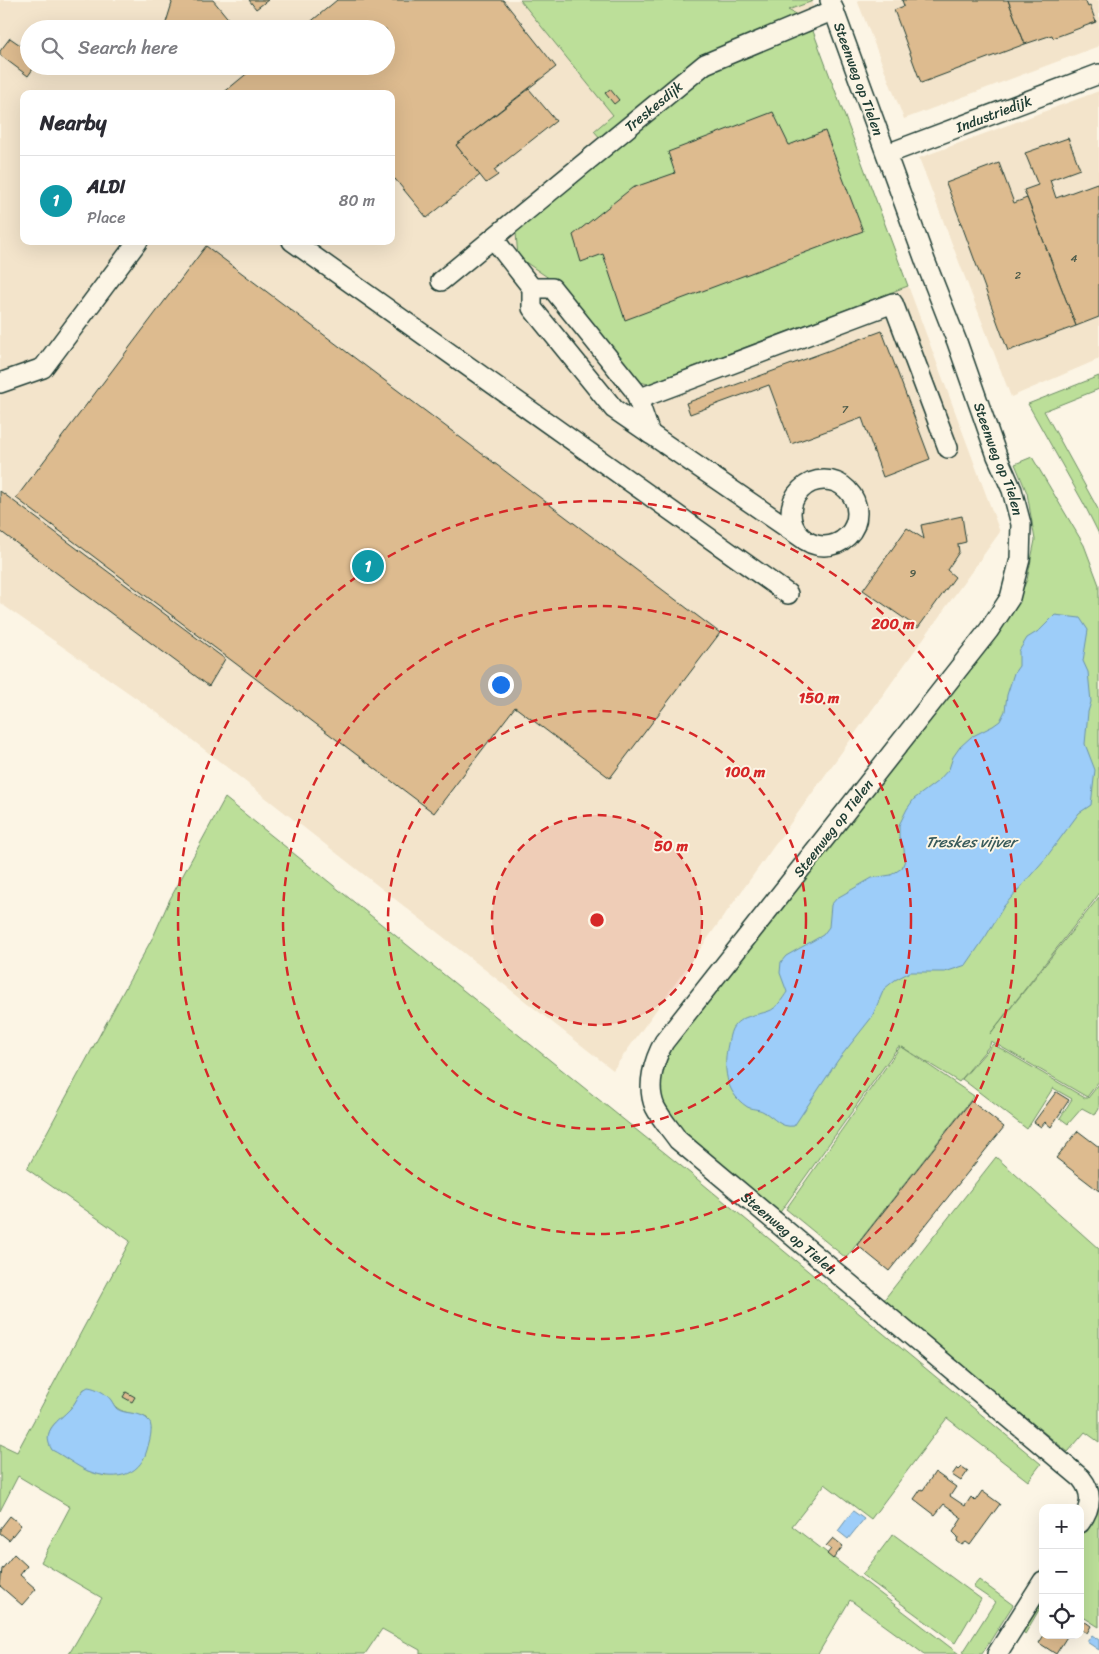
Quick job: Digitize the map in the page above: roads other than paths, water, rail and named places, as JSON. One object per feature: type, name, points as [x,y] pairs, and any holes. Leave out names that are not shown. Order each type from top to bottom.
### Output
[{"type":"street","name":"Steenweg op Tielen","points":[[832,5],[926,263],[957,342],[997,456],[1012,490],[1021,524],[1020,559],[1010,598],[989,630],[664,1042],[653,1067],[652,1086],[655,1106],[678,1140],[1094,1488]]},
{"type":"street","name":"Treskesdijk","points":[[441,280],[705,64],[832,5]]},
{"type":"street","name":"Industriedijk","points":[[887,154],[1099,74]]},
{"type":"street","points":[[493,238],[532,288],[532,308],[614,409],[805,540],[814,544],[824,546],[843,540],[855,525],[857,515],[853,496],[839,483],[830,480],[820,480],[811,483],[780,505],[761,509]]},
{"type":"street","points":[[0,383],[43,368],[135,245]]},
{"type":"street","points":[[298,245],[788,594]]},
{"type":"street","points":[[532,288],[552,288],[635,391],[650,434]]},
{"type":"street","points":[[638,399],[893,303],[948,448]]},
{"type":"street","points":[[796,495],[792,504],[791,514],[793,524],[805,540]]},
{"type":"street","points":[[1084,1516],[1090,1504],[1094,1488]]},
{"type":"street","points":[[997,1654],[1039,1587]]},
{"type":"water","name":"Treskes vijver","points":[[1055,615],[1080,618],[1088,630],[1083,661],[1088,672],[1091,702],[1088,712],[1085,744],[1095,770],[1091,805],[1079,813],[1045,859],[1004,906],[966,965],[945,972],[910,972],[895,980],[884,989],[872,1017],[838,1060],[794,1126],[781,1124],[768,1114],[748,1107],[734,1094],[727,1078],[726,1053],[735,1024],[744,1018],[769,1011],[779,1003],[787,992],[780,973],[781,962],[786,956],[823,935],[829,927],[831,905],[837,898],[872,878],[891,875],[902,868],[905,860],[904,849],[899,837],[899,825],[907,809],[914,799],[938,781],[949,769],[953,757],[960,747],[971,737],[1000,721],[1005,711],[1007,695],[1014,673],[1019,666],[1019,651],[1027,638],[1040,630]]},
{"type":"water","points":[[88,1387],[106,1395],[117,1409],[138,1414],[149,1421],[151,1431],[147,1450],[138,1466],[131,1472],[116,1476],[97,1474],[84,1469],[52,1450],[48,1437],[52,1426],[72,1406],[82,1391]]},
{"type":"water","points":[[853,1511],[864,1519],[848,1539],[838,1531]]},
{"type":"water","points":[[1092,1635],[1099,1640],[1099,1650],[1087,1642]]},
{"type":"place","name":"ALDI","points":[[368,566]]}]
